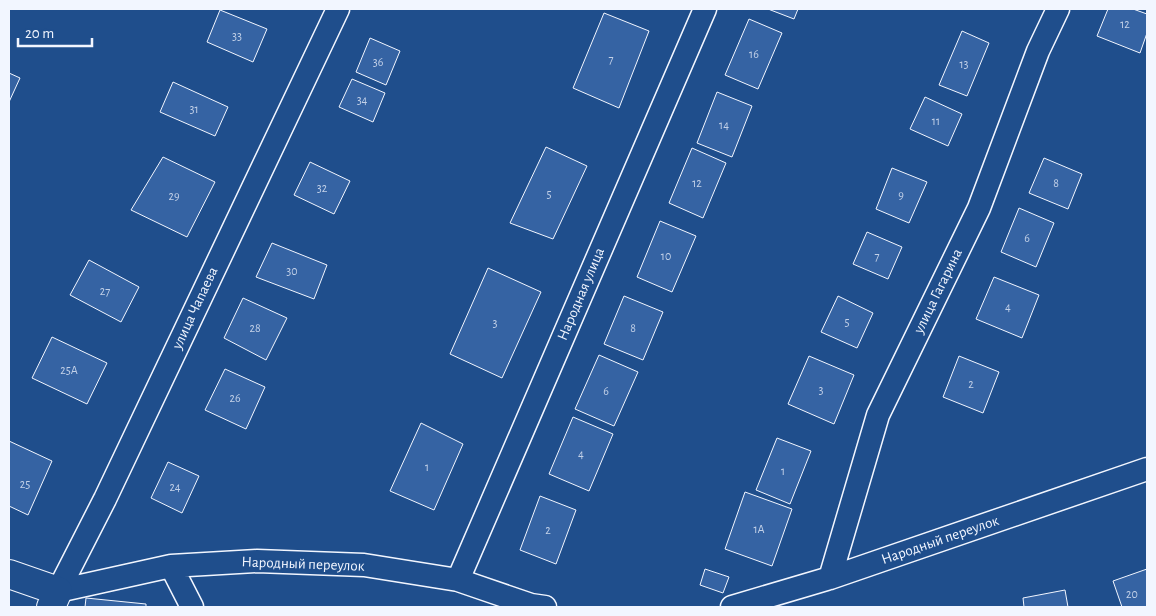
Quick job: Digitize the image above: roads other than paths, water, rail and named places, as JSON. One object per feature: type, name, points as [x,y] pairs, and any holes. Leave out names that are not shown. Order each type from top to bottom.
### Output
[{"type":"street","name":"улица Чапаева","points":[[55,599],[105,499],[338,9]]},
{"type":"street","name":"Народная улица","points":[[458,580],[705,9]]},
{"type":"street","name":"улица Гагарина","points":[[830,578],[878,415],[979,208],[1038,51],[1058,9]]},
{"type":"street","name":"Народный переулок","points":[[732,607],[830,578],[1147,469]]},
{"type":"street","name":"Народный переулок","points":[[55,599],[171,566],[257,560],[364,565],[458,580],[531,605],[545,607]]},
{"type":"street","points":[[171,566],[192,607]]},
{"type":"street","points":[[9,574],[55,599]]}]
